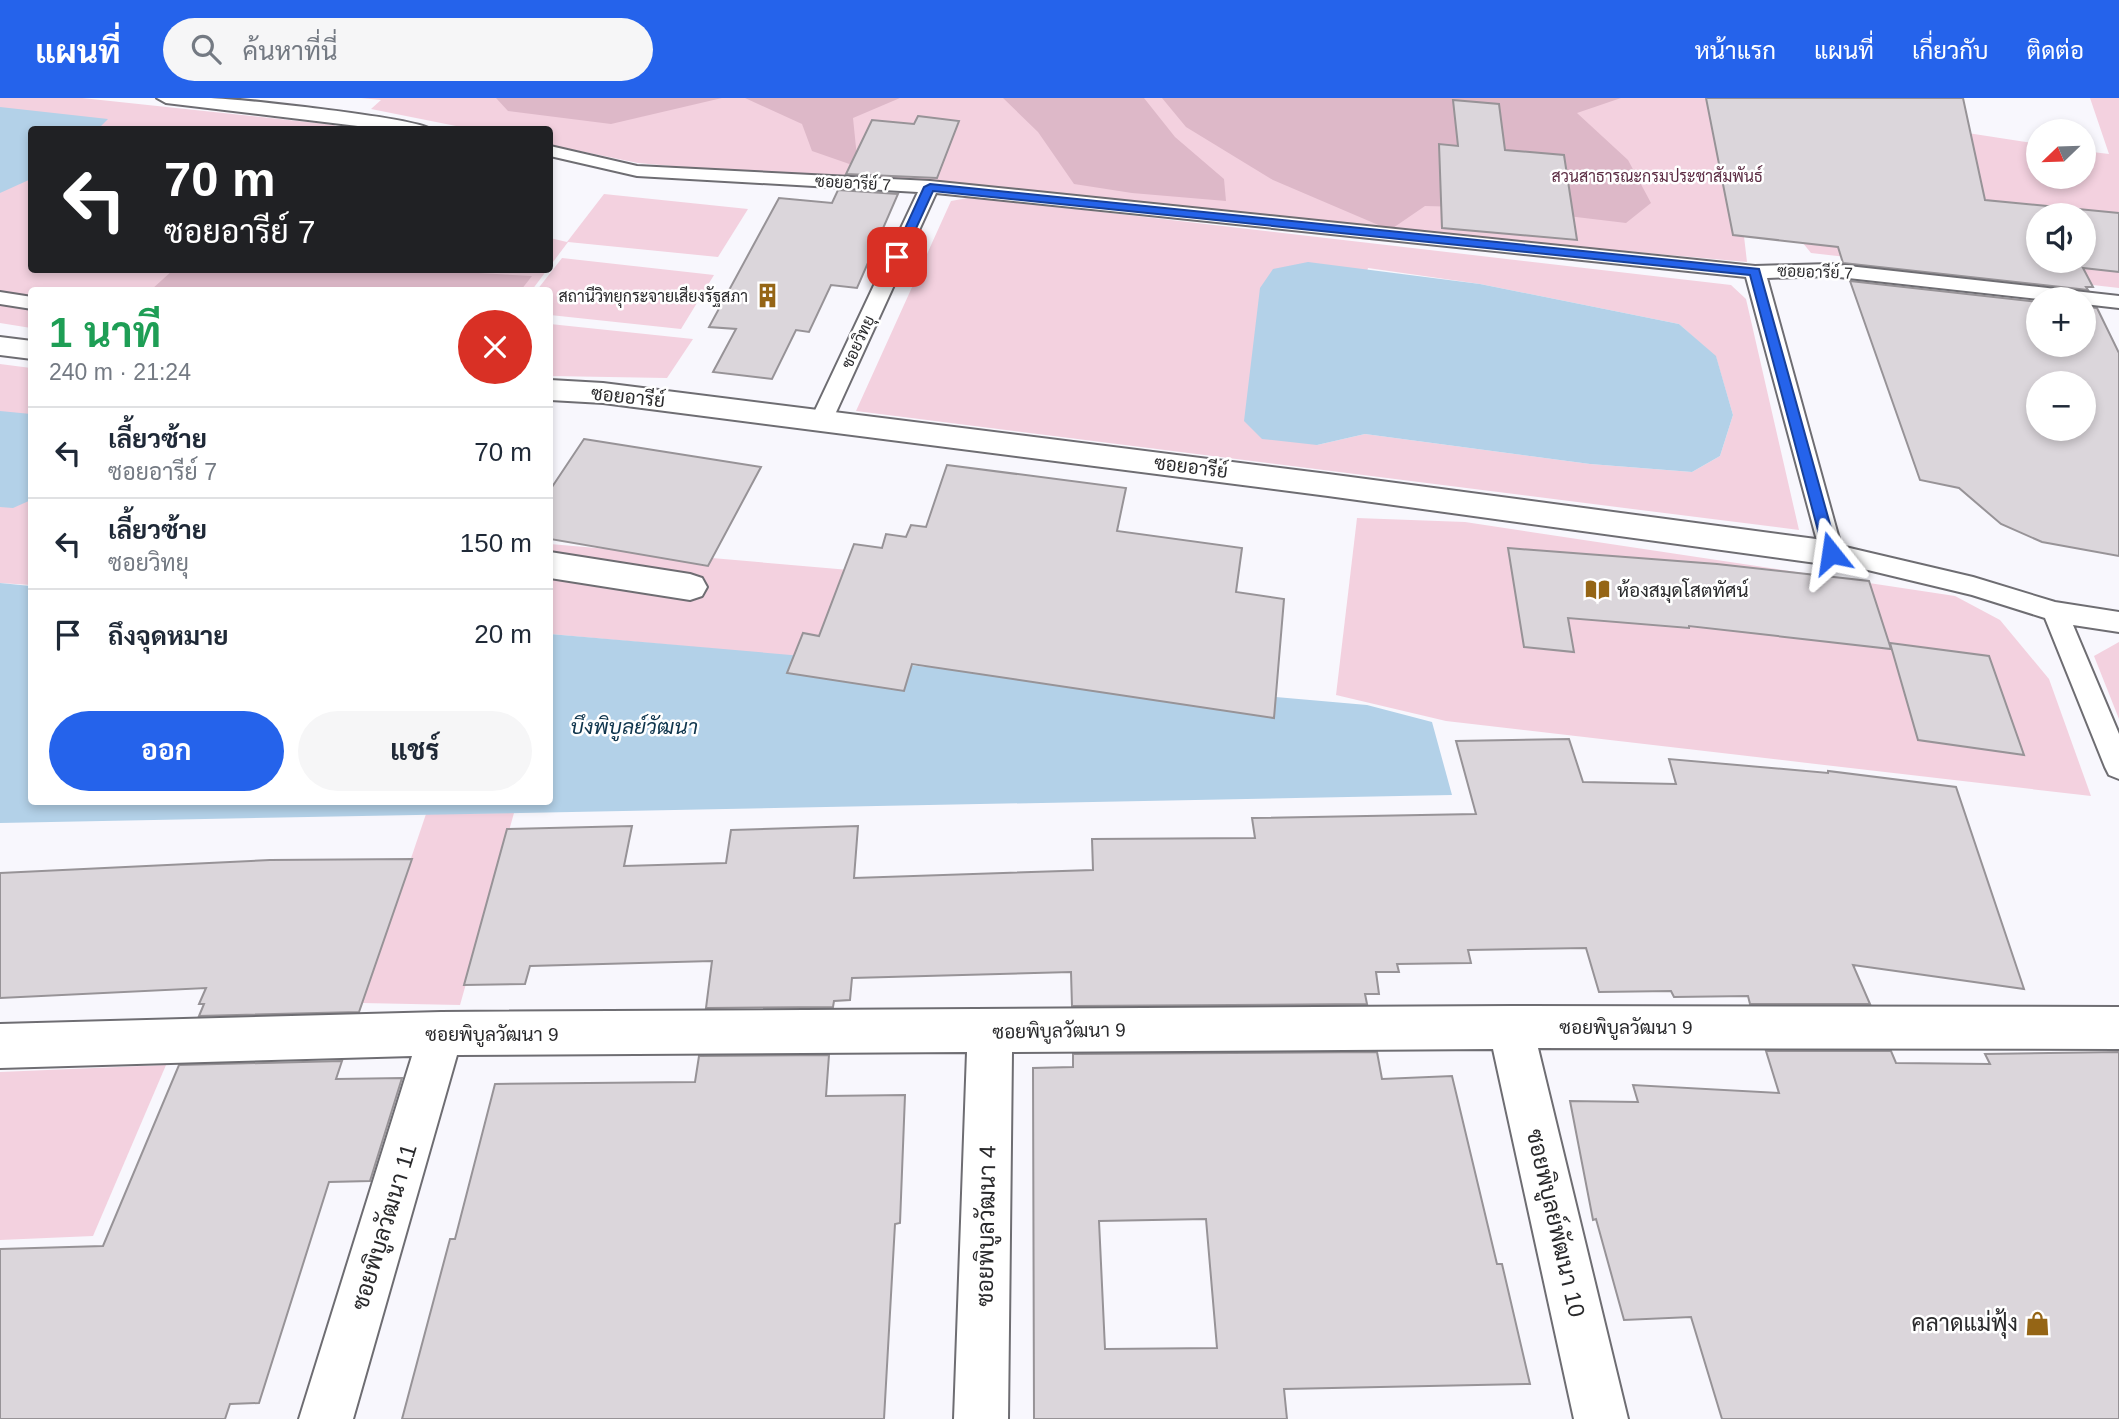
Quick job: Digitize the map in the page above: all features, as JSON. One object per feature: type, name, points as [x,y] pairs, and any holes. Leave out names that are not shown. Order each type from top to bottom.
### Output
[{"type":"street","points":[[0,346],[28,350]]},
{"type":"street","name":"ซอยอารีย์","points":[[553,390],[603,393],[1831,553]]},
{"type":"street","points":[[553,565],[690,587]]},
{"type":"street","name":"ซอยพิบูลวัฒนา 9","points":[[0,1046],[441,1034],[1511,1027],[2119,1028]]},
{"type":"street","name":"ซอยพิบูลย์พัฒนา 10","points":[[1511,1027],[1601,1419]]},
{"type":"street","name":"ซอยพิบูลวัฒนา 4","points":[[981,1419],[990,1032]]},
{"type":"street","name":"ซอยพิบูลวัฒนา 11","points":[[326,1419],[441,1034]]},
{"type":"lane","points":[[176,99],[401,126]]},
{"type":"lane","name":"ซอยอารีย์ 7","points":[[553,152],[637,171],[930,187],[1755,272],[1830,271],[2119,302]]},
{"type":"lane","name":"ซอยวิทยุ","points":[[821,421],[930,187]]},
{"type":"lane","points":[[1755,272],[1831,553],[1973,586],[2056,612],[2119,622]]},
{"type":"lane","points":[[0,298],[28,302]]},
{"type":"lane","points":[[2056,612],[2119,767]]},
{"type":"green space","points":[[0,98],[82,98],[335,125],[28,126],[28,273],[545,273],[534,287],[28,287],[28,328],[0,323]]},
{"type":"green space","name":"สวนสาธารณะกรมประชาสัมพันธ์","points":[[361,98],[1740,98],[2026,142],[2026,189],[2096,189],[2096,152],[2109,154],[2090,98],[2119,98],[2119,288],[1811,253],[1735,159],[1747,262],[638,163],[553,146],[553,126],[456,126],[371,109],[381,100]]},
{"type":"green space","points":[[604,194],[748,209],[718,257],[568,242],[553,262],[553,239],[567,242]]},
{"type":"green space","points":[[973,197],[1731,285],[1746,299],[1799,530],[856,411],[951,201]],"holes":[[[1368,268],[1480,284],[1679,324],[1716,357],[1733,415],[1720,456],[1692,472],[1590,464],[1365,434],[1317,445]]]},
{"type":"green space","points":[[562,258],[714,275],[681,329],[553,315],[553,287],[539,287],[553,273]]},
{"type":"green space","points":[[553,324],[693,339],[667,378],[553,376]]},
{"type":"green space","points":[[0,364],[28,368],[28,585],[0,583]]},
{"type":"green space","points":[[1357,518],[1465,522],[1955,596],[2000,620],[2049,679],[2091,796],[1446,721],[1336,695]]},
{"type":"green space","points":[[553,544],[861,571],[815,658],[553,634]]},
{"type":"green space","points":[[2119,642],[2119,719],[2094,656]]},
{"type":"green space","points":[[514,813],[460,1005],[362,1003],[426,814]]},
{"type":"green space","points":[[166,1065],[93,1236],[0,1240],[0,1072]]},
{"type":"shaded area","points":[[496,98],[722,98],[611,124],[508,111]]},
{"type":"shaded area","points":[[745,98],[900,98],[853,118],[858,167],[812,151],[802,124]]},
{"type":"shaded area","points":[[1003,98],[1144,98],[1175,137],[1224,179],[1226,201],[1132,193],[1074,184],[1038,132]]},
{"type":"shaded area","points":[[1162,98],[1621,98],[1577,113],[1628,160],[1651,203],[1626,223],[1501,208],[1425,206],[1390,230],[1273,180],[1186,127]],"holes":[[[1454,101],[1499,104],[1503,131],[1456,127]]]},
{"type":"shaded area","points":[[170,273],[478,273],[532,276],[523,287],[154,287]]},
{"type":"water","points":[[0,107],[108,119],[101,126],[28,126],[28,180],[0,193]]},
{"type":"water","points":[[1308,262],[1480,284],[1679,324],[1716,356],[1733,415],[1720,456],[1692,472],[1590,464],[1365,434],[1317,445],[1262,439],[1244,421],[1260,288],[1273,269]]},
{"type":"water","points":[[0,411],[28,414],[28,501],[13,508],[0,507]]},
{"type":"water","name":"บึงพิบูลย์วัฒนา","points":[[0,583],[28,586],[28,805],[553,805],[553,634],[1367,705],[1432,722],[1452,795],[0,823]]},
{"type":"building","points":[[1706,98],[1963,98],[1985,200],[2026,204],[2026,273],[2086,273],[2093,287],[2061,287],[1843,263],[1838,247],[1733,235]]},
{"type":"building","points":[[1453,100],[1499,104],[1505,150],[1564,155],[1577,240],[1442,228],[1439,144],[1458,146]]},
{"type":"building","points":[[918,116],[959,121],[937,178],[846,174],[872,120],[914,124]]},
{"type":"building","name":"สถานีวิทยุกระจายเสียงรัฐสภา","points":[[838,190],[898,194],[857,288],[831,285],[809,332],[796,330],[772,379],[713,372],[736,329],[709,327],[779,198],[832,203]]},
{"type":"building","points":[[2096,211],[2119,213],[2119,272],[2096,269]]},
{"type":"building","points":[[1850,281],[2026,301],[2026,357],[2096,357],[2097,308],[2119,353],[2119,556],[2042,542],[2001,524],[1959,488],[1920,480]]},
{"type":"building","points":[[584,439],[761,467],[708,566],[553,540],[553,486]]},
{"type":"building","points":[[947,465],[1126,488],[1117,531],[1242,548],[1236,592],[1284,599],[1274,718],[912,664],[904,691],[787,673],[803,633],[819,636],[854,544],[882,548],[886,534],[906,537],[911,525],[926,527]]},
{"type":"building","points":[[1508,548],[1717,564],[1869,581],[1891,649],[1689,626],[1568,618],[1574,652],[1524,647]]},
{"type":"building","points":[[1890,643],[1989,656],[2024,755],[1918,740]]},
{"type":"building","points":[[1569,739],[1583,782],[1676,784],[1669,759],[1828,771],[1956,787],[2024,989],[1853,965],[1870,1004],[1750,1004],[1748,996],[1674,997],[1671,991],[1599,992],[1586,948],[1468,950],[1471,963],[1397,964],[1399,972],[1376,972],[1379,994],[1365,994],[1367,1004],[1072,1006],[1071,972],[852,978],[850,1000],[834,1001],[833,1007],[706,1008],[712,961],[530,966],[525,984],[464,985],[507,829],[632,826],[624,866],[726,863],[731,830],[858,826],[854,878],[1093,870],[1092,839],[1255,838],[1252,818],[1476,814],[1456,741]]},
{"type":"building","points":[[412,859],[359,1012],[199,1016],[204,1004],[199,1004],[206,988],[0,998],[0,873],[270,860]]},
{"type":"building","points":[[1766,1051],[1891,1051],[1896,1063],[1990,1064],[1985,1054],[2119,1052],[2119,1419],[1722,1419],[1691,1317],[1624,1320],[1596,1219],[1593,1220],[1570,1101],[1638,1102],[1633,1085],[1779,1093]]},
{"type":"building","points":[[1377,1052],[1382,1079],[1452,1076],[1497,1264],[1502,1264],[1530,1384],[1284,1389],[1287,1419],[1034,1419],[1033,1068],[1073,1067],[1073,1054]],"holes":[[[1206,1219],[1217,1348],[1105,1349],[1099,1221]]]},
{"type":"building","points":[[829,1055],[826,1096],[905,1095],[900,1223],[895,1224],[884,1419],[402,1419],[450,1239],[455,1239],[495,1084],[695,1082],[699,1056]]},
{"type":"building","points":[[342,1061],[336,1079],[402,1078],[370,1181],[329,1182],[259,1403],[230,1404],[225,1419],[0,1419],[0,1249],[103,1246],[179,1065]]},
{"type":"place","name":"สถานีวิทยุกระจายเสียงรัฐสภา","points":[[768,296]]},
{"type":"place","name":"ห้องสมุดโสตทัศน์","points":[[1597,590]]},
{"type":"place","name":"คลาดแม่ฟุ้ง","points":[[2038,1323]]},
{"type":"route","points":[[897,257],[930,187],[1755,272],[1831,553]]}]
